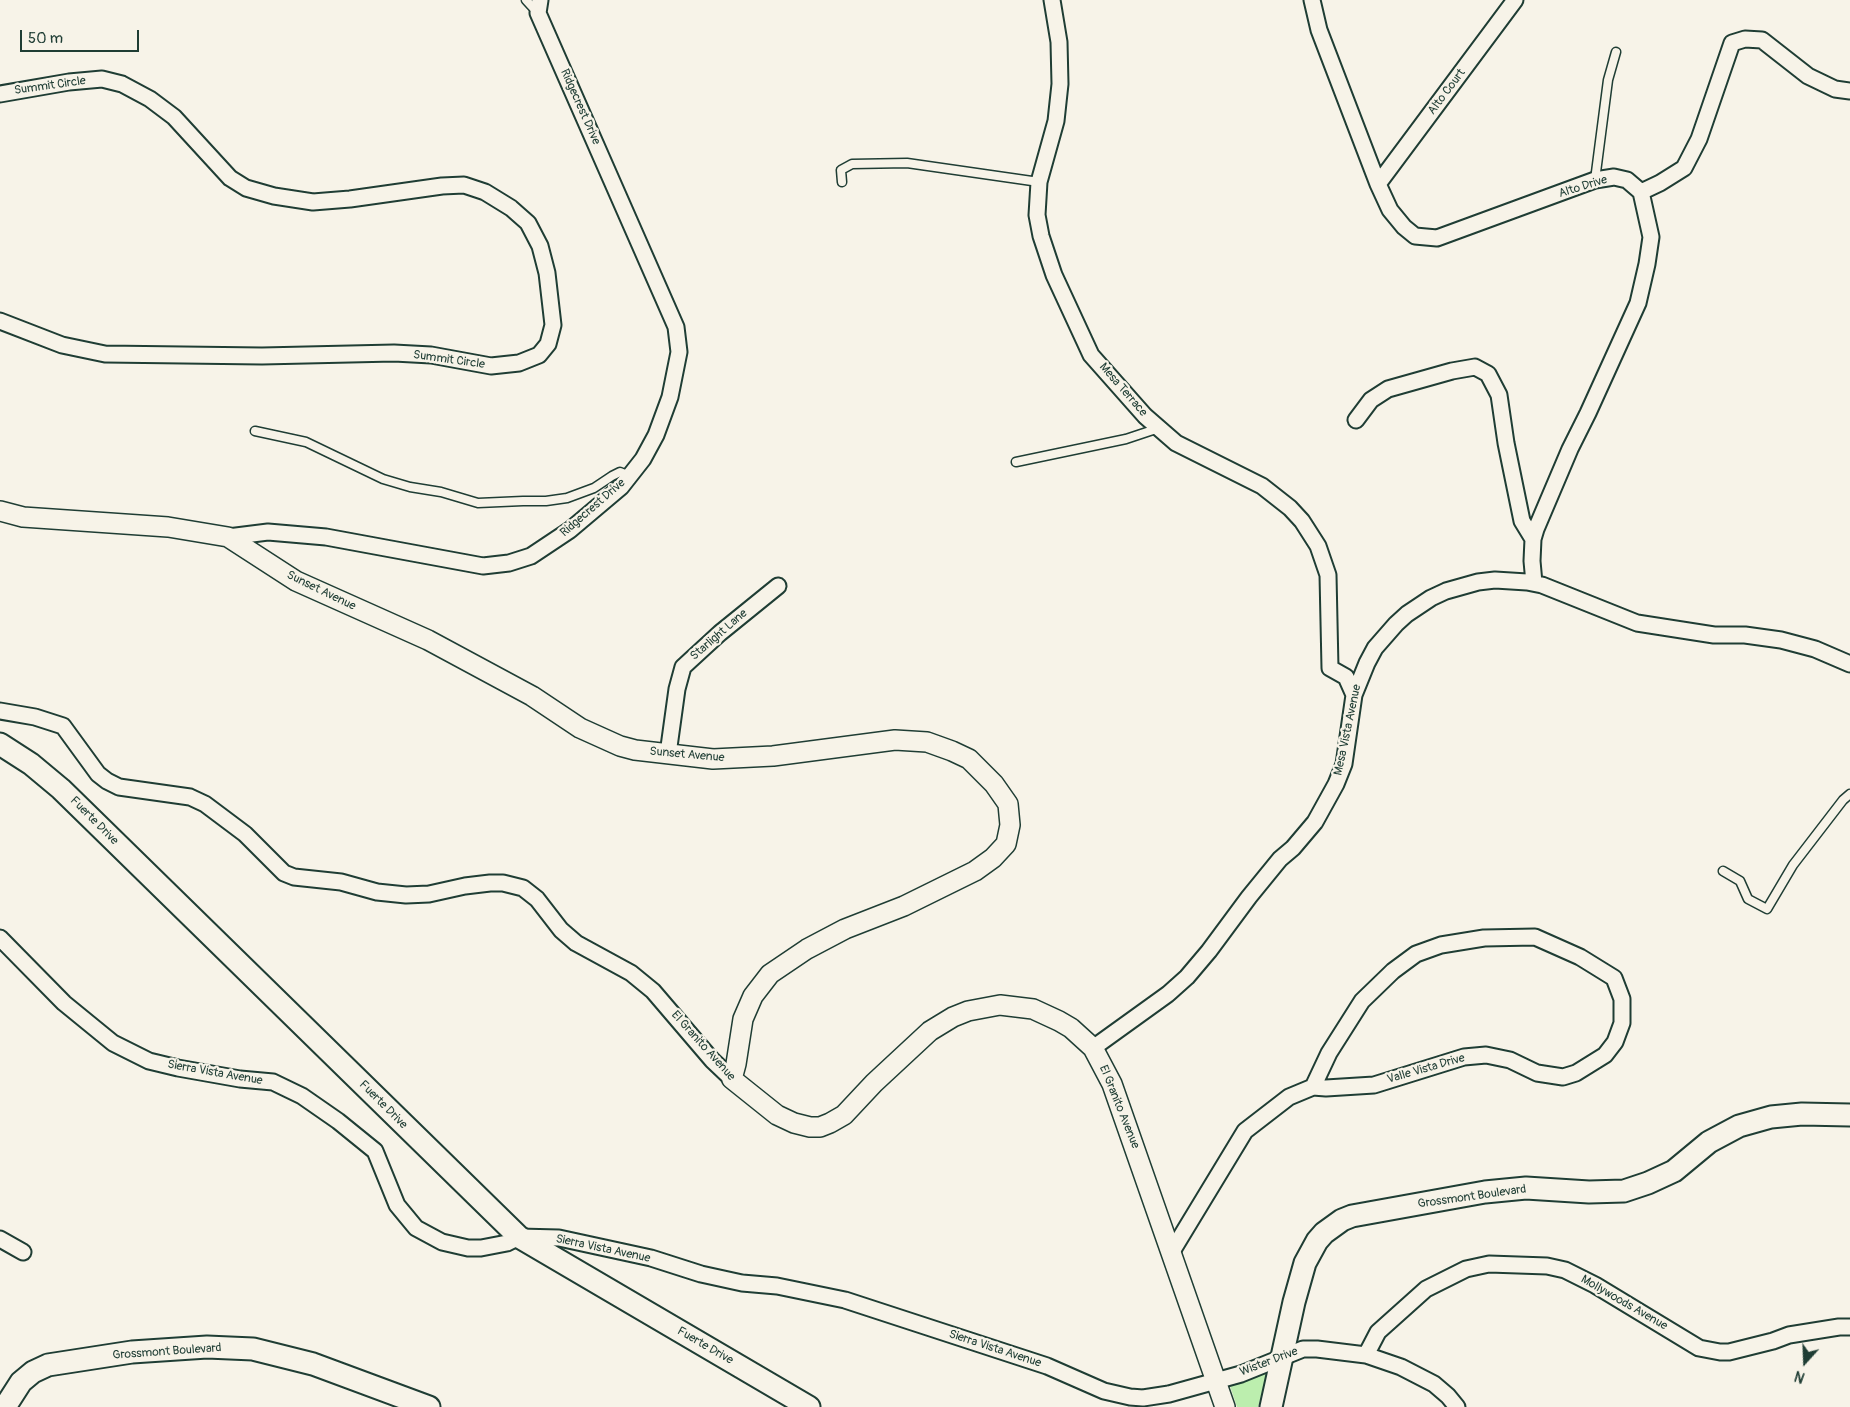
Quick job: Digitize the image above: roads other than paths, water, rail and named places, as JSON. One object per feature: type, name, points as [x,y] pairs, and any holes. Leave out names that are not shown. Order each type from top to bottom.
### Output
[{"type":"main road","name":"Fuerte Drive","points":[[0,744],[30,764],[61,789],[519,1237],[809,1407]]},
{"type":"main road","name":"Grossmont Boulevard","points":[[1271,1407],[1294,1302],[1310,1252],[1324,1233],[1332,1226],[1352,1216],[1485,1192],[1526,1188],[1589,1192],[1624,1191],[1674,1171],[1709,1142],[1739,1126],[1771,1117],[1802,1114],[1850,1114]]},
{"type":"main road","name":"Grossmont Boulevard","points":[[5,1407],[21,1382],[33,1372],[48,1366],[132,1352],[206,1347],[253,1349],[313,1364],[428,1407]]},
{"type":"street","name":"Mesa Terrace","points":[[1052,0],[1059,42],[1060,84],[1056,121],[1039,182],[1038,215],[1041,236],[1054,275],[1092,355],[1145,416],[1176,443],[1262,486],[1290,508],[1302,521],[1318,546],[1328,575],[1330,668],[1346,676],[1354,695]]},
{"type":"street","name":"Alto Drive","points":[[1312,0],[1319,30],[1378,184],[1390,210],[1404,227],[1415,236],[1437,238],[1595,180],[1614,177],[1627,180],[1641,192]]},
{"type":"street","name":"Alto Court","points":[[1378,184],[1515,0]]},
{"type":"street","name":"Ridgecrest Drive","points":[[228,537],[268,532],[326,537],[483,566],[509,563],[531,556],[570,530],[621,487],[643,459],[656,435],[670,397],[679,352],[676,327],[539,6]]},
{"type":"street","points":[[1534,584],[1532,561],[1533,539],[1536,529],[1570,449],[1638,303],[1651,237],[1641,192],[1660,184],[1684,168],[1699,139],[1732,43],[1745,39],[1762,40],[1808,76],[1835,89],[1850,91]]},
{"type":"street","name":"Summit Circle","points":[[0,94],[69,82],[102,79],[122,84],[150,98],[174,117],[230,178],[246,188],[274,196],[313,202],[464,185],[485,192],[512,208],[528,223],[536,238],[547,272],[553,325],[548,344],[539,355],[519,363],[491,366],[431,355],[262,356],[105,354],[62,345],[0,321]]},
{"type":"street","points":[[1356,420],[1371,400],[1388,390],[1452,370],[1475,368],[1488,374],[1499,395],[1506,443],[1522,521],[1533,539]]},
{"type":"street","name":"Sunset Avenue","points":[[0,511],[23,517],[168,527],[228,537],[296,580],[428,640],[532,696],[580,728],[620,746],[635,750],[713,759],[773,756],[895,740],[927,742],[952,750],[969,759],[994,784],[1008,804],[1010,825],[1006,844],[993,858],[981,867],[904,906],[845,929],[807,949],[770,974],[753,996],[743,1019],[732,1079]]},
{"type":"street","name":"Mesa Vista Avenue","points":[[1094,1048],[1168,994],[1187,977],[1280,859],[1293,848],[1315,822],[1333,791],[1344,764],[1354,695],[1375,648],[1396,624],[1418,606],[1446,591],[1478,582],[1511,580],[1534,584],[1585,601],[1637,622],[1714,635],[1745,635],[1781,640],[1815,649],[1850,664]]},
{"type":"street","name":"Starlight Lane","points":[[668,754],[677,689],[683,667],[720,632],[778,586]]},
{"type":"street","name":"El Granito Avenue","points":[[0,711],[35,717],[63,726],[98,774],[106,781],[119,787],[190,797],[205,804],[245,834],[284,873],[294,877],[342,882],[376,892],[406,895],[429,894],[490,883],[523,888],[538,899],[561,930],[576,943],[631,973],[653,991],[712,1060],[732,1079],[777,1115],[794,1123],[810,1127],[820,1127],[844,1115],[930,1031],[953,1017],[968,1011],[1000,1006],[1033,1010],[1059,1020],[1094,1048],[1112,1084],[1225,1407]]},
{"type":"street","name":"Sierra Vista Avenue","points":[[0,938],[64,1003],[113,1043],[150,1061],[240,1079],[273,1082],[302,1096],[338,1121],[374,1151],[397,1206],[416,1228],[442,1242],[468,1248],[494,1246],[519,1237],[559,1238],[651,1258],[701,1274],[742,1283],[777,1286],[845,1300],[1047,1366],[1117,1395],[1136,1398],[1156,1397],[1216,1381]]},
{"type":"street","name":"Valle Vista Drive","points":[[1171,1253],[1245,1131],[1289,1097],[1313,1087],[1326,1088],[1374,1084],[1464,1057],[1486,1055],[1510,1060],[1537,1073],[1562,1076],[1576,1073],[1605,1055],[1615,1042],[1622,1023],[1623,1011],[1619,988],[1614,978],[1580,957],[1535,938],[1484,938],[1441,945],[1416,954],[1392,971],[1362,1001],[1329,1053],[1313,1087]]},
{"type":"street","points":[[0,1239],[23,1252]]},
{"type":"street","name":"Mollywoods Avenue","points":[[1366,1355],[1378,1332],[1426,1289],[1466,1269],[1488,1264],[1547,1266],[1565,1270],[1595,1284],[1699,1348],[1720,1352],[1729,1352],[1789,1335],[1850,1327]]},
{"type":"street","name":"Wister Drive","points":[[1216,1381],[1241,1374],[1303,1349],[1317,1349],[1366,1355],[1392,1364],[1434,1384],[1457,1407]]},
{"type":"lane","points":[[526,0],[539,6]]},
{"type":"lane","points":[[1595,180],[1608,80],[1616,52]]},
{"type":"lane","points":[[842,182],[841,170],[852,164],[907,163],[1039,182]]},
{"type":"lane","points":[[1016,462],[1126,439],[1158,428]]},
{"type":"lane","points":[[255,431],[306,442],[383,479],[410,487],[441,492],[478,503],[546,501],[567,498],[594,488],[620,472],[630,476]]},
{"type":"lane","points":[[1723,872],[1740,881],[1748,899],[1767,910],[1793,865],[1843,800],[1850,794]]}]
